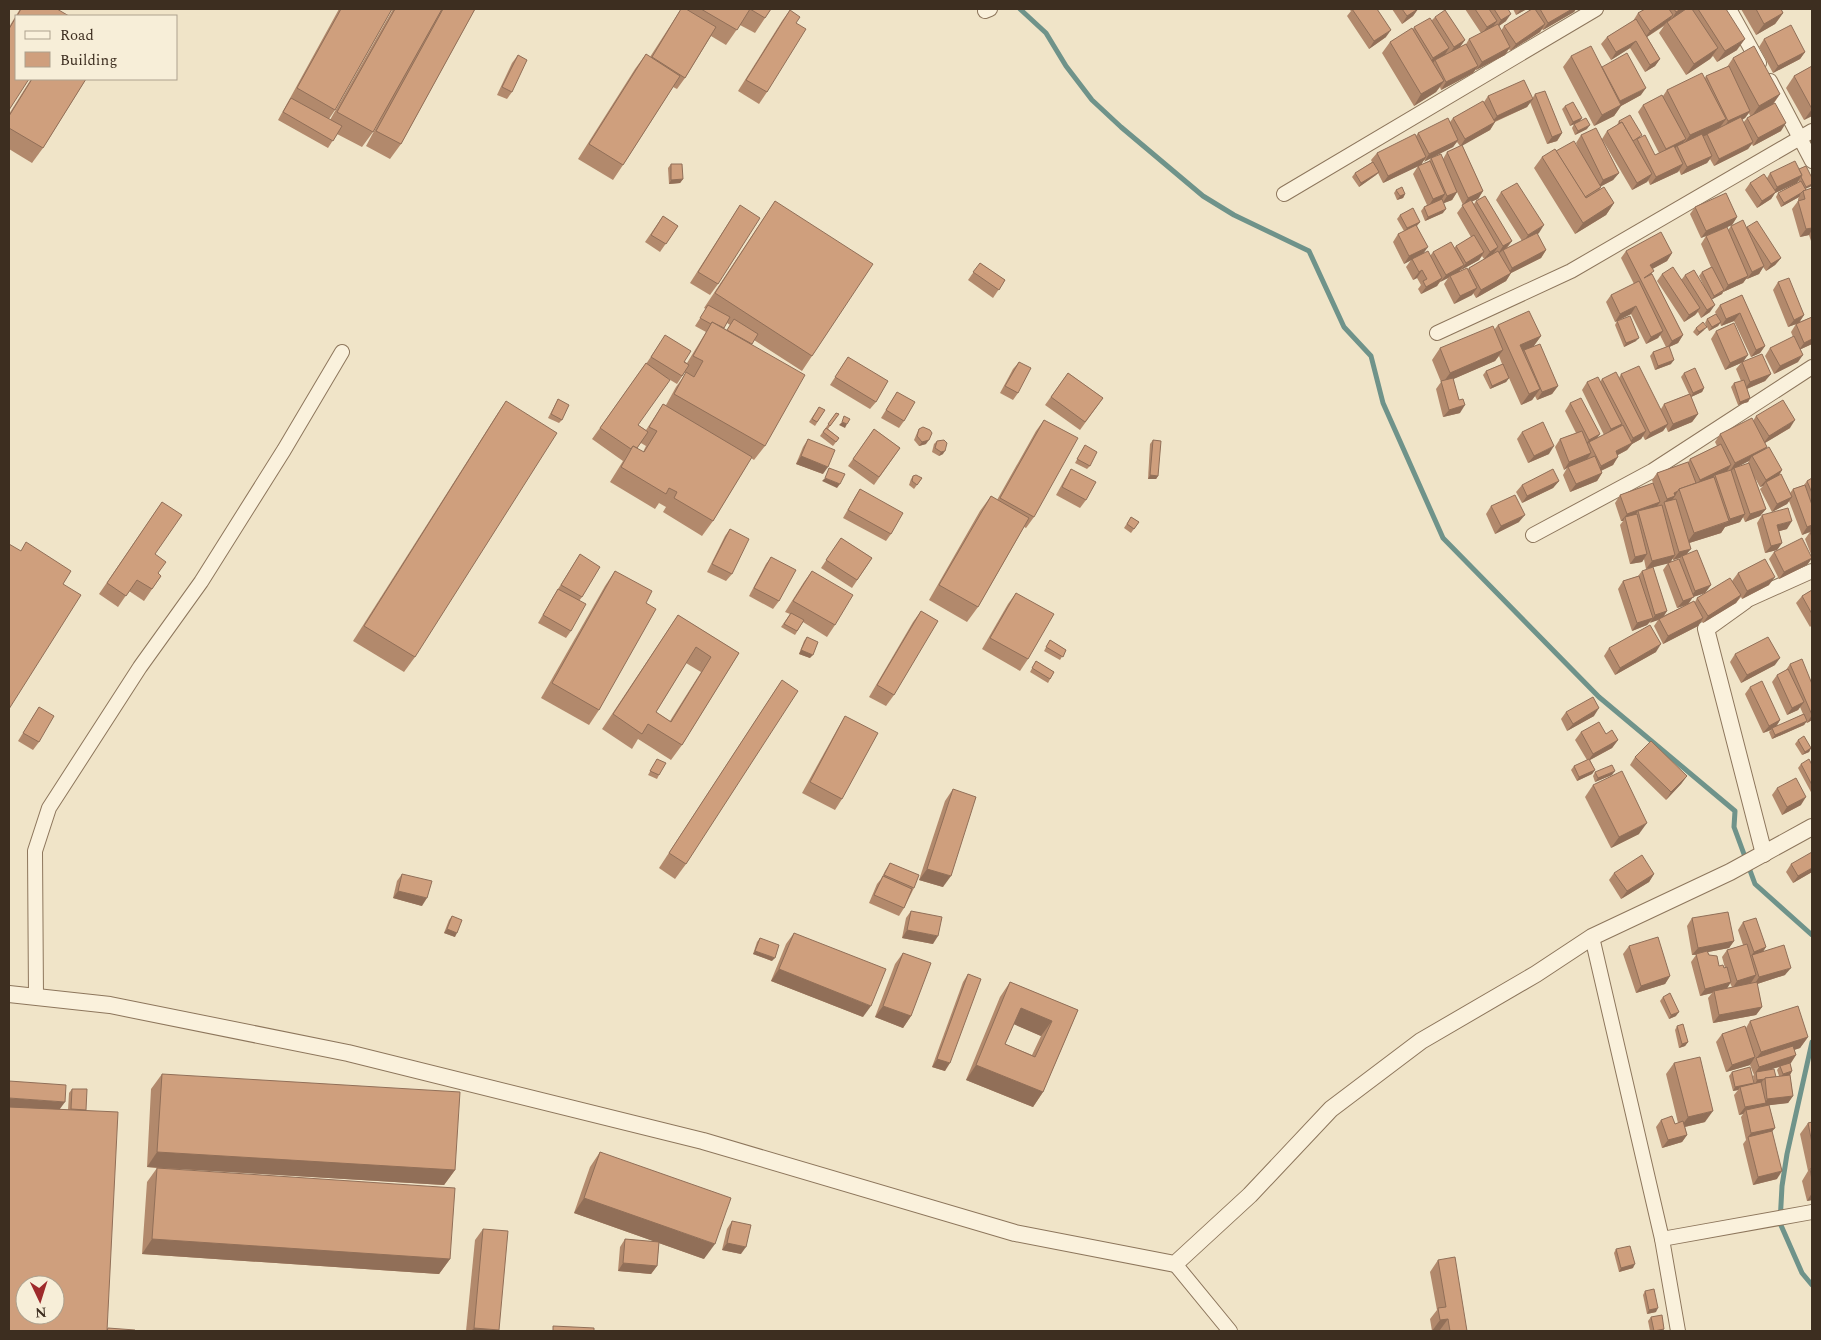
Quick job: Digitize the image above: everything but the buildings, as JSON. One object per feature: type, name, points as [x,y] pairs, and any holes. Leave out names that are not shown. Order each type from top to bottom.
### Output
[{"type":"street","points":[[1284,194],[1596,9]]},
{"type":"street","points":[[1729,9],[1807,135],[1812,161]]},
{"type":"street","points":[[1437,333],[1571,271],[1807,135]]},
{"type":"street","points":[[36,997],[35,851],[49,808],[140,666],[201,582],[284,450],[342,352]]},
{"type":"street","points":[[1533,535],[1652,471],[1812,367]]},
{"type":"street","points":[[1764,854],[1706,629],[1745,601],[1812,571]]},
{"type":"street","points":[[1175,1264],[1250,1195],[1331,1109],[1421,1042],[1536,974],[1592,937],[1730,872],[1812,827]]},
{"type":"street","points":[[1592,937],[1662,1239],[1678,1331]]},
{"type":"street","points":[[9,994],[110,1004],[348,1053],[703,1141],[1014,1233],[1175,1264],[1230,1331]]},
{"type":"street","points":[[1662,1239],[1807,1213]]},
{"type":"waterway","points":[[1020,9],[1046,33],[1066,66],[1092,100],[1203,196],[1234,215],[1309,251],[1344,327],[1371,356],[1383,403],[1443,538],[1599,697],[1735,811],[1734,827],[1755,884],[1812,935]]},
{"type":"waterway","points":[[1812,1042],[1787,1154],[1782,1186],[1780,1223],[1802,1273],[1812,1285]]}]
